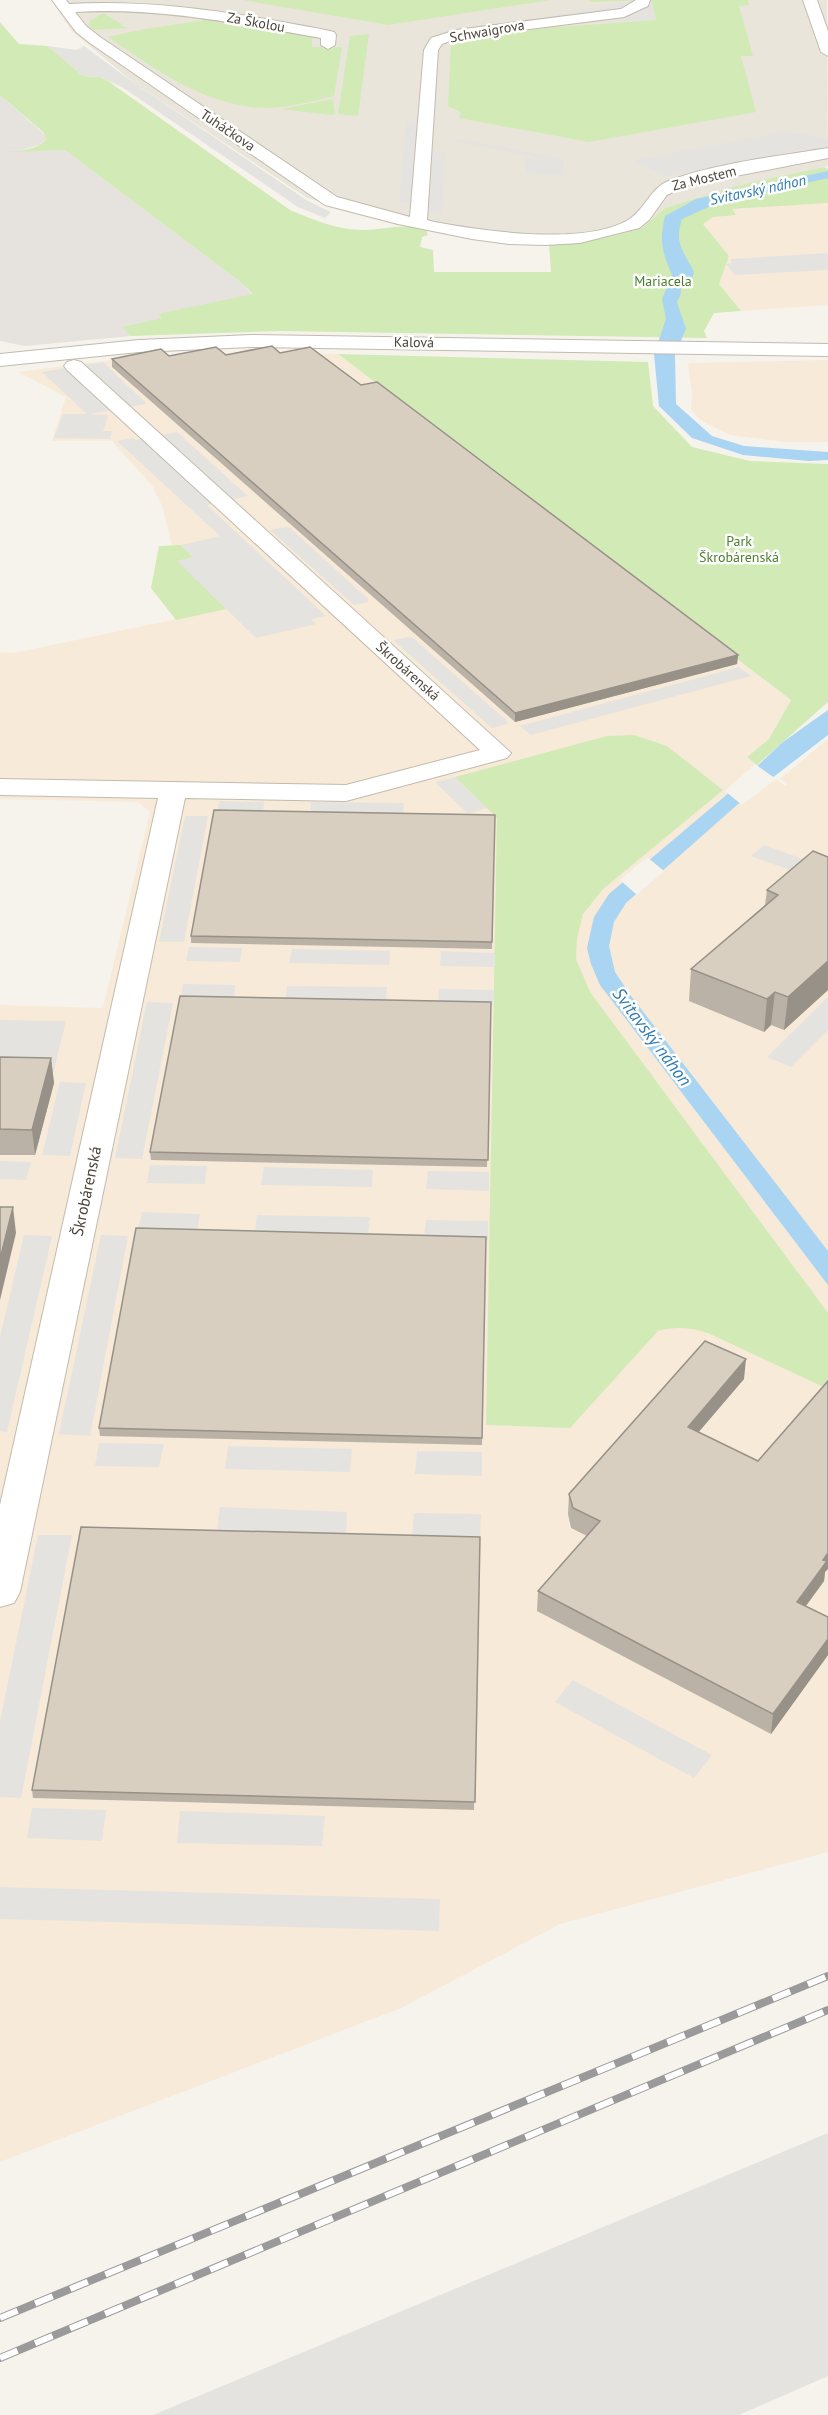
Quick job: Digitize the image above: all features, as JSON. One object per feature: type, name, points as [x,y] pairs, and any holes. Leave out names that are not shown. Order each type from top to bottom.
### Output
[{"type":"street","name":"Schwaigrova","points":[[418,222],[426,137],[430,50],[436,41],[456,34],[624,13],[643,3],[643,0]]},
{"type":"street","points":[[810,0],[828,52]]},
{"type":"street","name":"Za Školou","points":[[62,4],[175,8],[329,35],[328,45]]},
{"type":"street","name":"Tuháčkova","points":[[62,4],[81,29],[95,40],[331,201],[418,222]]},
{"type":"street","name":"Za Mostem","points":[[418,222],[493,237],[544,241],[578,239],[615,231],[637,222],[663,190],[673,184],[702,176],[828,153]]},
{"type":"street","name":"Kalová","points":[[0,360],[139,346],[252,341],[631,345],[828,350]]},
{"type":"street","name":"Škrobárenská","points":[[0,787],[346,793],[498,753],[74,366]]},
{"type":"street","name":"Škrobárenská","points":[[0,1592],[172,791]]},
{"type":"shaded area","points":[[51,0],[827,0],[828,166],[742,185],[665,208],[643,227],[614,236],[584,241],[511,244],[383,219],[307,198],[134,83],[72,31]]},
{"type":"shaded area","points":[[638,0],[651,0],[656,20],[550,24],[539,18]]},
{"type":"shaded area","points":[[48,46],[77,50],[84,46],[134,83],[308,201],[331,212],[325,218],[298,207],[122,87],[100,77],[83,76]]},
{"type":"shaded area","points":[[0,95],[46,136],[46,139],[39,145],[18,151],[65,150],[239,281],[253,295],[159,314],[163,318],[123,327],[131,336],[25,346],[0,341]]},
{"type":"shaded area","points":[[406,122],[418,122],[417,152],[445,153],[442,214],[430,214],[428,203],[399,203]]},
{"type":"shaded area","points":[[787,131],[828,139],[828,148],[813,151],[806,149],[771,156],[775,159],[667,176],[632,161]]},
{"type":"shaded area","points":[[458,139],[564,159],[564,175],[527,174],[523,158],[541,158],[453,141]]},
{"type":"shaded area","points":[[828,203],[828,305],[741,311],[719,284],[729,256],[703,224],[712,217],[735,215],[731,209]]},
{"type":"shaded area","points":[[828,253],[828,270],[735,275],[726,264],[732,263],[730,259]]},
{"type":"shaded area","points":[[224,353],[338,354],[791,700],[769,739],[747,757],[785,786],[788,785],[780,779],[828,739],[828,1852],[560,1924],[401,2008],[0,2162],[0,1005],[103,1008],[150,812],[138,802],[0,799],[0,652],[14,653],[177,619],[178,572],[163,508],[153,487],[112,441],[52,441],[66,397],[18,372],[117,359]]},
{"type":"shaded area","points":[[828,360],[828,442],[785,442],[730,435],[700,420],[691,410],[692,394],[688,363]]},
{"type":"shaded area","points":[[103,362],[147,404],[89,414],[108,415],[103,431],[112,431],[110,439],[54,438],[63,414],[87,414],[42,372]]},
{"type":"shaded area","points":[[177,432],[248,496],[207,505],[326,616],[311,619],[316,624],[256,638],[177,561],[193,557],[181,545],[220,536],[117,441],[133,438],[136,440]]},
{"type":"shaded area","points":[[289,527],[368,599],[368,602],[354,605],[270,530]]},
{"type":"shaded area","points":[[413,638],[508,722],[507,724],[492,728],[393,640]]},
{"type":"shaded area","points":[[739,667],[751,676],[531,735],[520,726]]},
{"type":"shaded area","points":[[455,777],[487,808],[468,814],[435,782]]},
{"type":"shaded area","points":[[219,801],[264,802],[263,813],[217,813]]},
{"type":"shaded area","points":[[311,802],[404,803],[403,815],[310,814]]},
{"type":"shaded area","points":[[185,816],[208,816],[184,942],[159,942]]},
{"type":"shaded area","points":[[764,845],[828,868],[824,882],[751,856]]},
{"type":"shaded area","points":[[189,947],[242,948],[240,962],[186,961]]},
{"type":"shaded area","points":[[292,949],[390,951],[389,965],[289,963]]},
{"type":"shaded area","points":[[441,951],[495,953],[495,967],[440,966]]},
{"type":"shaded area","points":[[183,984],[235,985],[234,1000],[181,999]]},
{"type":"shaded area","points":[[287,986],[387,987],[386,1002],[285,1001]]},
{"type":"shaded area","points":[[439,989],[494,990],[493,1005],[438,1004]]},
{"type":"shaded area","points":[[828,997],[828,1030],[791,1067],[767,1057]]},
{"type":"shaded area","points":[[147,1002],[173,1003],[142,1159],[115,1158]]},
{"type":"shaded area","points":[[0,1020],[66,1021],[52,1078],[0,1076]]},
{"type":"shaded area","points":[[60,1082],[86,1083],[70,1156],[42,1155]]},
{"type":"shaded area","points":[[0,1161],[31,1162],[26,1180],[0,1179]]},
{"type":"shaded area","points":[[150,1165],[207,1166],[205,1184],[147,1183]]},
{"type":"shaded area","points":[[264,1167],[373,1170],[372,1187],[261,1185]]},
{"type":"shaded area","points":[[428,1171],[489,1172],[489,1191],[426,1189]]},
{"type":"shaded area","points":[[142,1212],[200,1214],[197,1231],[138,1230]]},
{"type":"shaded area","points":[[257,1215],[370,1217],[368,1235],[255,1232]]},
{"type":"shaded area","points":[[426,1220],[488,1221],[488,1240],[424,1238]]},
{"type":"shaded area","points":[[24,1235],[52,1236],[7,1432],[0,1431],[0,1337]]},
{"type":"shaded area","points":[[101,1235],[128,1236],[90,1436],[59,1434]]},
{"type":"shaded area","points":[[99,1443],[164,1444],[159,1467],[95,1466]]},
{"type":"shaded area","points":[[228,1446],[352,1449],[350,1472],[225,1469]]},
{"type":"shaded area","points":[[417,1451],[482,1452],[482,1476],[415,1474]]},
{"type":"shaded area","points":[[220,1507],[347,1512],[346,1534],[217,1530]]},
{"type":"shaded area","points":[[414,1513],[481,1514],[480,1537],[412,1536]]},
{"type":"shaded area","points":[[38,1535],[72,1535],[21,1798],[0,1797],[0,1722]]},
{"type":"shaded area","points":[[573,1680],[712,1755],[694,1778],[555,1702]]},
{"type":"shaded area","points":[[32,1808],[106,1810],[102,1841],[27,1838]]},
{"type":"shaded area","points":[[180,1811],[325,1816],[322,1846],[177,1843]]},
{"type":"shaded area","points":[[0,1887],[440,1899],[439,1931],[0,1919]]},
{"type":"shaded area","points":[[828,2133],[828,2376],[739,2415],[153,2415]]},
{"type":"green space","points":[[243,0],[551,0],[388,25]]},
{"type":"green space","points":[[587,0],[651,0],[592,2]]},
{"type":"green space","points":[[651,0],[748,0],[749,5],[739,6],[753,56],[741,56],[756,112],[589,142],[459,118],[461,112],[448,106],[451,46],[463,40],[544,28],[656,20]]},
{"type":"green space","points":[[103,13],[122,24],[120,25],[129,28],[93,30],[89,24],[90,21]]},
{"type":"green space","points":[[205,20],[269,32],[285,30],[296,32],[312,37],[312,47],[342,47],[334,96],[270,108],[225,102],[184,85],[108,37]]},
{"type":"green space","name":"Mariacela","points":[[0,22],[19,44],[48,46],[83,76],[100,77],[108,81],[290,210],[325,223],[353,230],[394,227],[426,229],[428,235],[422,237],[420,247],[433,250],[434,272],[551,272],[549,244],[614,236],[643,227],[665,208],[740,185],[824,167],[828,169],[828,203],[732,209],[736,215],[713,217],[703,224],[729,256],[719,284],[741,311],[714,313],[704,331],[707,338],[280,331],[131,336],[122,327],[162,318],[158,314],[253,294],[239,281],[65,150],[5,152],[33,148],[46,139],[44,133],[0,95]]},
{"type":"green space","points":[[369,34],[358,116],[338,114],[350,36]]},
{"type":"green space","points":[[333,99],[335,114],[331,115],[281,109]]},
{"type":"green space","name":"Park Škrobárenská","points":[[338,354],[648,362],[653,406],[692,447],[750,461],[828,464],[828,702],[757,765],[747,757],[769,739],[791,700]]},
{"type":"green space","points":[[181,545],[193,557],[178,561],[226,609],[176,620],[151,588],[159,546]]},
{"type":"green space","points":[[634,735],[667,746],[723,790],[603,889],[583,914],[577,938],[576,959],[590,992],[828,1313],[828,1389],[708,1333],[671,1328],[658,1331],[570,1428],[486,1425],[497,818],[455,777],[607,736]]},
{"type":"water","name":"Svitavský náhon","points":[[828,171],[828,178],[715,204],[682,219],[679,241],[694,272],[692,280],[676,282],[681,291],[677,302],[686,329],[675,355],[676,404],[712,436],[744,446],[828,452],[828,460],[809,461],[743,455],[692,438],[659,406],[654,354],[666,319],[662,299],[672,275],[662,246],[665,216],[696,199]]},
{"type":"water","name":"Svitavský náhon","points":[[828,710],[828,735],[737,805],[626,903],[614,922],[609,946],[615,972],[631,996],[828,1251],[828,1285],[600,985],[587,948],[594,917],[609,894],[724,797],[783,742]]},
{"type":"pier","points":[[755,764],[776,779],[742,805],[725,791]]},
{"type":"pier","points":[[647,857],[664,871],[637,895],[620,880]]},
{"type":"building","points":[[272,346],[280,353],[310,347],[361,385],[377,382],[738,655],[515,713],[112,359],[161,349],[169,356],[216,347],[226,355]]},
{"type":"building","points":[[214,810],[495,815],[492,942],[191,936]]},
{"type":"building","points":[[813,851],[828,857],[828,961],[788,997],[775,992],[767,999],[691,969],[778,895],[767,890]]},
{"type":"building","points":[[180,996],[491,1002],[488,1160],[150,1152]]},
{"type":"building","points":[[0,1057],[51,1058],[32,1130],[0,1129]]},
{"type":"building","points":[[0,1207],[13,1207],[0,1259]]},
{"type":"building","points":[[136,1228],[486,1237],[482,1438],[99,1428]]},
{"type":"building","points":[[705,1341],[746,1359],[688,1427],[758,1461],[828,1381],[828,1553],[823,1560],[827,1561],[797,1602],[828,1617],[828,1639],[773,1714],[538,1591],[600,1521],[573,1508],[569,1494]]},
{"type":"building","points":[[81,1527],[480,1537],[475,1802],[32,1790]]},
{"type":"railway","points":[[0,2318],[828,1976]]},
{"type":"railway","points":[[0,2358],[828,2010]]}]
